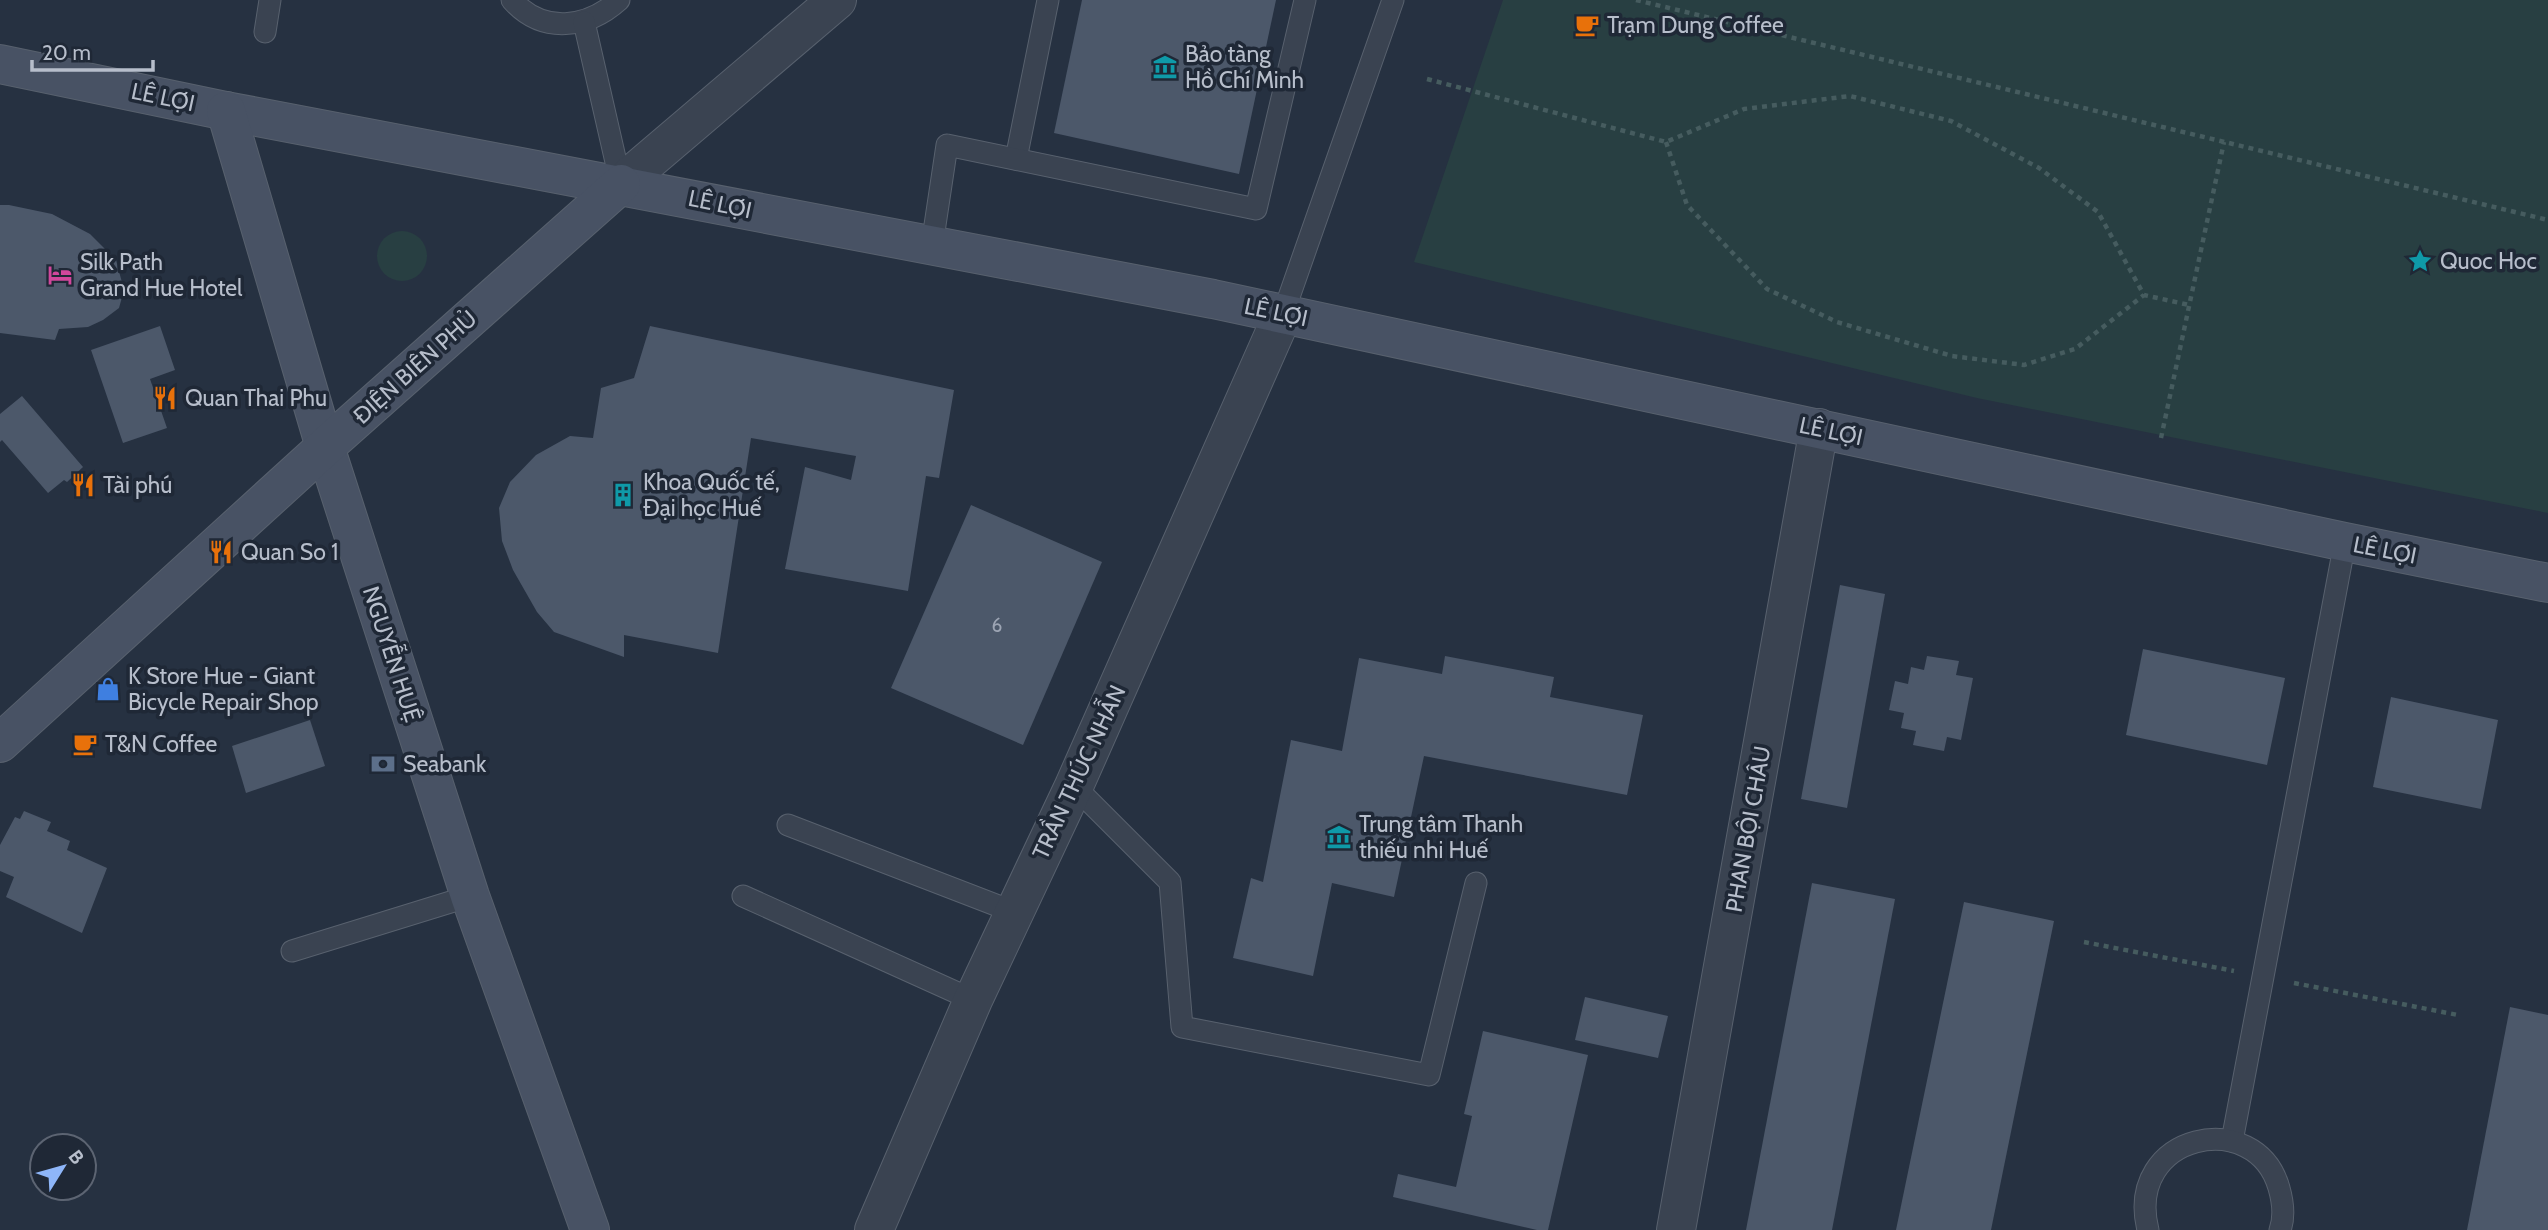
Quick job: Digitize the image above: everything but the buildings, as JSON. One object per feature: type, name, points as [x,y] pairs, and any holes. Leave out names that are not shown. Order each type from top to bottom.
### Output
[{"type":"main road","name":"LÊ LỢI","points":[[0,64],[226,111],[621,184],[1283,314],[2344,542],[2548,583]]},
{"type":"main road","name":"NGUYỄN HUỆ","points":[[226,111],[325,447],[470,897],[590,1230]]},
{"type":"main road","name":"ĐIỆN BIÊN PHỦ","points":[[0,743],[325,447],[621,184]]},
{"type":"street","name":"ĐIỆN BIÊN PHỦ","points":[[621,184],[837,0]]},
{"type":"street","name":"TRẦN THÚC NHẪN","points":[[874,1230],[973,1000],[1074,786],[1283,314]]},
{"type":"street","name":"PHAN BỘI CHÂU","points":[[1676,1230],[1819,428]]},
{"type":"lane","points":[[265,33],[270,0]]},
{"type":"lane","points":[[512,0],[519,8],[539,19],[562,24],[584,22],[604,13],[619,0]]},
{"type":"lane","points":[[1016,159],[1048,0]]},
{"type":"lane","points":[[932,245],[947,145],[1256,209],[1305,0]]},
{"type":"lane","points":[[1283,314],[1393,0]]},
{"type":"lane","points":[[584,22],[621,184]]},
{"type":"lane","points":[[2232,1141],[2344,542]]},
{"type":"lane","points":[[1074,786],[1170,881],[1182,1027],[1429,1075],[1476,883]]},
{"type":"lane","points":[[788,825],[1014,912]]},
{"type":"lane","points":[[743,896],[973,1000]]},
{"type":"lane","points":[[292,951],[470,897]]},
{"type":"lane","points":[[2148,1230],[2144,1214],[2144,1195],[2153,1173],[2165,1157],[2185,1145],[2204,1139],[2232,1141],[2257,1156],[2276,1178],[2283,1203],[2280,1230]]},
{"type":"path","points":[[1636,0],[2548,220]]},
{"type":"path","points":[[1677,0],[1678,9]]},
{"type":"path","points":[[1427,79],[1666,142],[1744,109],[1850,96],[1951,121],[2039,168],[2098,212],[2144,295],[2189,305]]},
{"type":"path","points":[[1666,142],[1687,205],[1767,289],[1837,322],[1952,356],[2024,365],[2075,349],[2144,295]]},
{"type":"path","points":[[2161,438],[2224,142]]},
{"type":"green space","points":[[1503,0],[2548,0],[2548,513],[1977,398],[1414,262]]},
{"type":"green space","points":[[402,231],[420,238],[427,256],[420,274],[402,281],[384,274],[377,256],[384,238]]},
{"type":"place","name":"Trạm Dung Coffee","points":[[1587,25]]},
{"type":"place","name":"Bảo tàng Hồ Chí Minh","points":[[1165,67]]},
{"type":"place","name":"Quoc Hoc","points":[[2420,261]]},
{"type":"place","name":"Silk Path Grand Hue Hotel","points":[[60,275]]},
{"type":"place","name":"Quan Thai Phu","points":[[165,398]]},
{"type":"place","name":"Tài phú","points":[[83,485]]},
{"type":"place","name":"Khoa Quốc tế, Đại học Huế","points":[[623,495]]},
{"type":"place","name":"Quan So 1","points":[[221,552]]},
{"type":"place","name":"K Store Hue - Giant Bicycle Repair Shop","points":[[108,689]]},
{"type":"place","name":"T&N Coffee","points":[[85,744]]},
{"type":"place","name":"Seabank","points":[[383,764]]},
{"type":"place","name":"Trung tâm Thanh thiếu nhi Huế","points":[[1339,837]]}]
